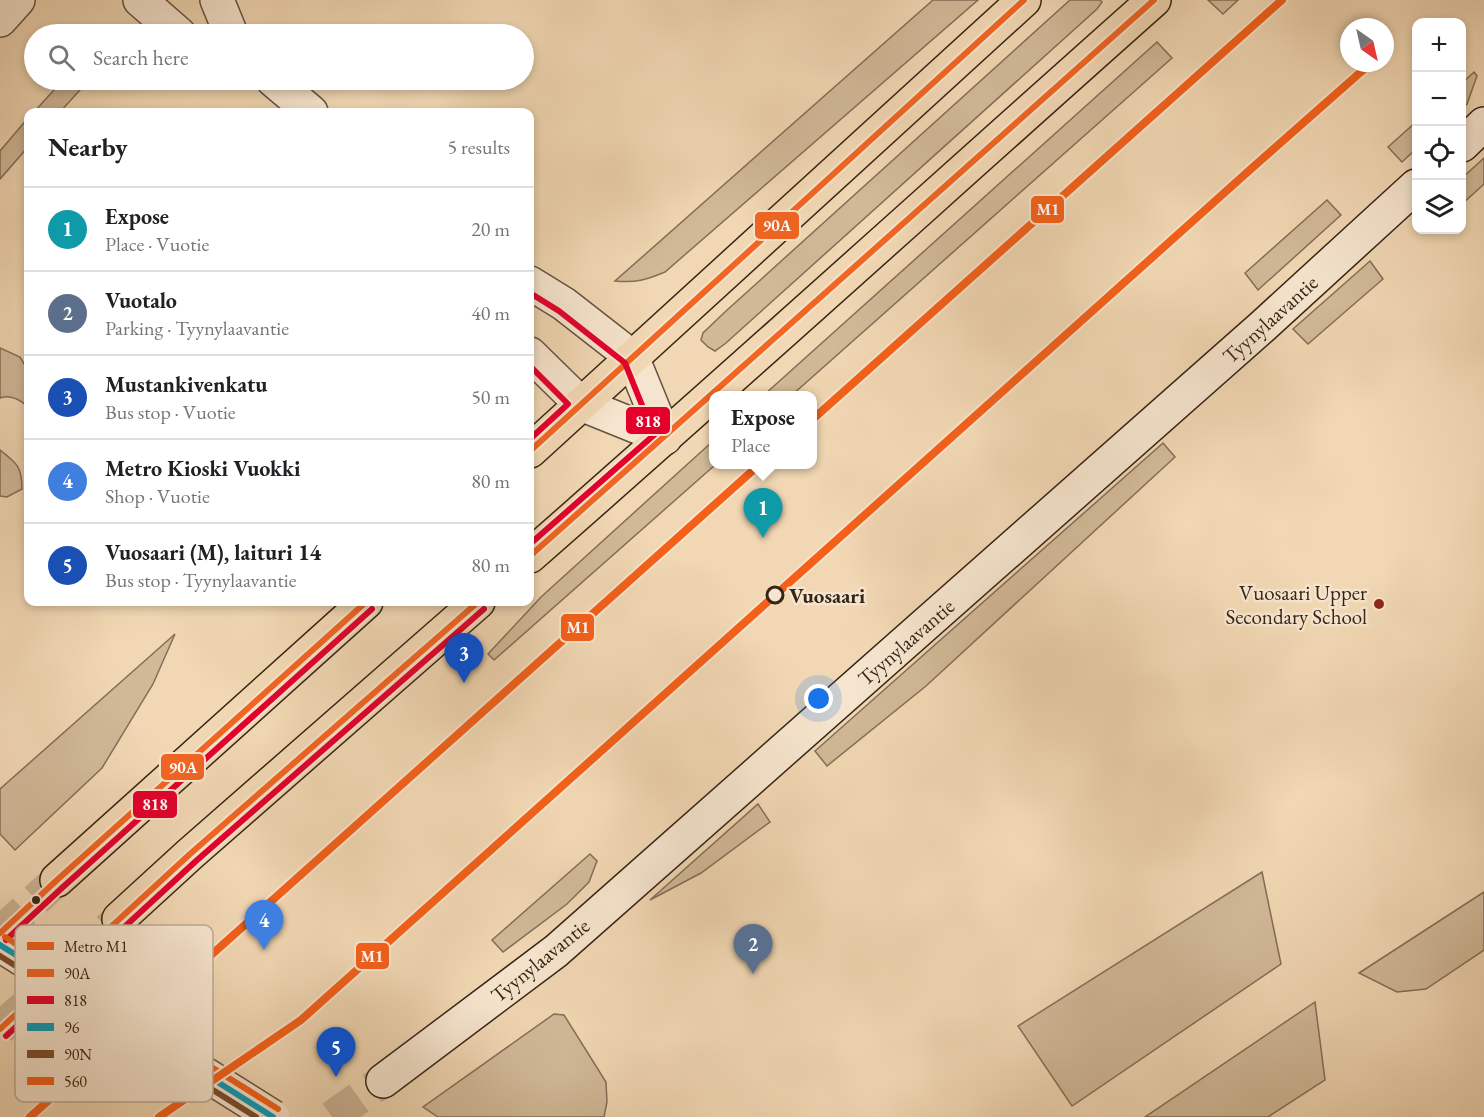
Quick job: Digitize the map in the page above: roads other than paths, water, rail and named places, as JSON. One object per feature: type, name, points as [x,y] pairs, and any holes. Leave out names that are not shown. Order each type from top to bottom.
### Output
[{"type":"main road","points":[[534,447],[1024,0]]},
{"type":"main road","points":[[717,391],[1154,0]]},
{"type":"main road","points":[[534,553],[709,398]]},
{"type":"main road","points":[[57,880],[362,606]]},
{"type":"main road","points":[[119,919],[473,606]]},
{"type":"street","points":[[0,20],[18,0]]},
{"type":"street","points":[[140,0],[168,24]]},
{"type":"street","points":[[217,0],[227,24]]},
{"type":"street","points":[[285,90],[306,108]]},
{"type":"street","points":[[1466,140],[1484,124]]},
{"type":"street","name":"Tyynylaavantie","points":[[382,1081],[565,943],[1263,326],[1412,190]]},
{"type":"street","points":[[534,285],[564,304],[632,357],[665,438]]},
{"type":"street","points":[[534,358],[581,404],[665,438]]},
{"type":"street","points":[[0,945],[15,954]]},
{"type":"street","points":[[213,1079],[273,1117]]},
{"type":"tunnel","points":[[0,933],[57,880]]},
{"type":"tunnel","points":[[113,925],[119,919]]},
{"type":"tunnel","points":[[0,1029],[15,1015]]},
{"type":"tunnel","points":[[332,1117],[383,1081]]},
{"type":"metro line","name":"M1","points":[[817,415],[1282,0]]},
{"type":"metro line","name":"M1","points":[[213,1080],[301,1020],[1361,72]]},
{"type":"metro line","name":"M1","points":[[213,953],[754,469]]},
{"type":"metro line","name":"M1","points":[[30,1117],[47,1102]]},
{"type":"metro line","name":"M1","points":[[159,1117],[181,1102]]},
{"type":"place","name":"Expose","points":[[763,538]]},
{"type":"place","name":"Vuosaari","points":[[775,595]]},
{"type":"place","name":"Vuosaari Upper Secondary School","points":[[1379,604]]},
{"type":"place","name":"Mustankivenkatu","points":[[464,683]]},
{"type":"place","name":"Metro Kioski Vuokki","points":[[264,950]]},
{"type":"place","name":"Vuotalo","points":[[753,974]]},
{"type":"place","name":"Vuosaari (M), laituri 14","points":[[336,1077]]}]
